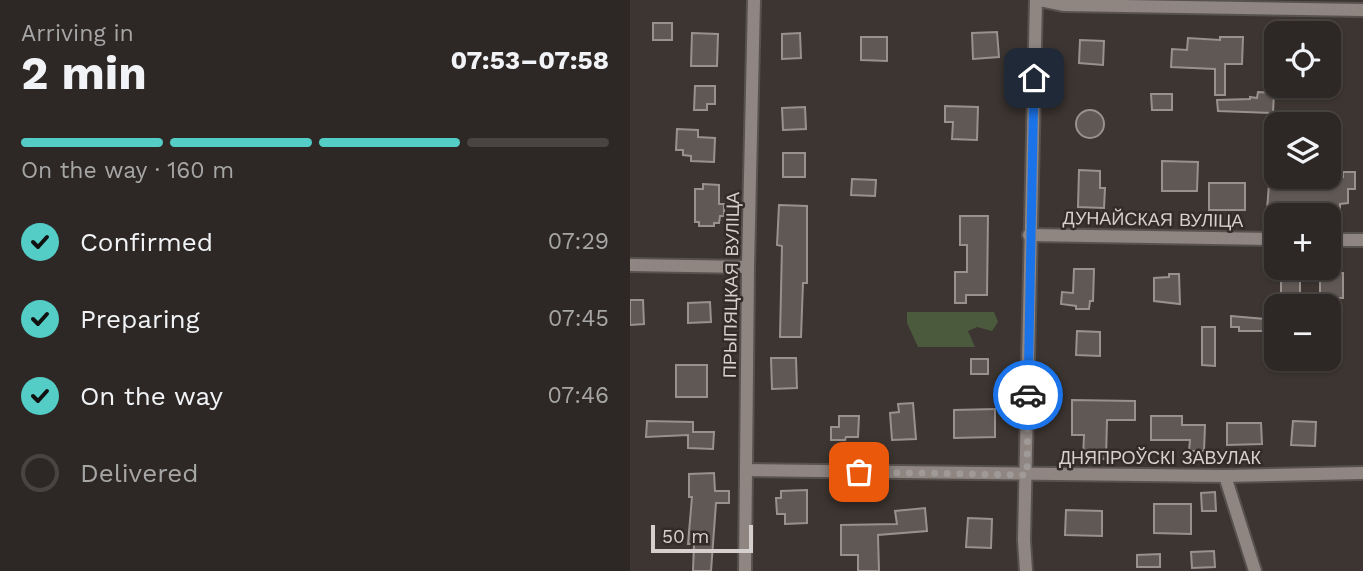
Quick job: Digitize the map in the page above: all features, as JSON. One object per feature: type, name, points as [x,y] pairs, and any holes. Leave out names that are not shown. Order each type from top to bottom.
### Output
[{"type":"street","name":"ПРЫПЯЦКАЯ ВУЛІЦА","points":[[745,571],[754,0]]},
{"type":"street","points":[[1026,571],[1024,540],[1029,235],[1038,0],[1063,5],[1363,10]]},
{"type":"street","name":"ДУНАЙСКАЯ ВУЛІЦА","points":[[1029,235],[1264,239]]},
{"type":"street","points":[[1341,240],[1363,240]]},
{"type":"street","points":[[630,265],[748,267]]},
{"type":"street","name":"ДНЯПРОЎСКІ ЗАВУЛАК","points":[[747,470],[1225,476],[1363,473]]},
{"type":"street","points":[[1225,476],[1255,571]]},
{"type":"green space","points":[[907,312],[994,312],[998,322],[992,331],[977,327],[968,331],[975,347],[918,347],[907,323]]},
{"type":"building","points":[[653,23],[672,23],[672,40],[653,40]]},
{"type":"building","points":[[997,32],[999,57],[973,59],[972,33]]},
{"type":"building","points":[[692,33],[718,34],[717,66],[691,66]]},
{"type":"building","points":[[800,33],[801,58],[782,59],[782,34]]},
{"type":"building","points":[[861,37],[887,37],[887,61],[861,60]]},
{"type":"building","points":[[1220,37],[1243,37],[1242,64],[1225,64],[1225,95],[1215,95],[1215,69],[1171,67],[1172,49],[1187,50],[1188,38],[1220,40]]},
{"type":"building","points":[[1080,40],[1104,41],[1103,65],[1079,63]]},
{"type":"building","points":[[695,86],[715,86],[715,104],[707,104],[707,110],[694,110]]},
{"type":"building","points":[[1258,92],[1264,92],[1264,98],[1274,98],[1273,112],[1218,111],[1217,100],[1257,98]]},
{"type":"building","points":[[1151,94],[1172,94],[1172,110],[1152,110]]},
{"type":"building","points":[[945,106],[978,107],[977,140],[952,139],[953,122],[945,122]]},
{"type":"building","points":[[805,107],[806,129],[783,130],[782,108]]},
{"type":"building","points":[[1090,110],[1100,114],[1104,124],[1100,134],[1090,138],[1080,134],[1076,124],[1080,114]]},
{"type":"building","points":[[677,129],[698,130],[698,137],[715,138],[714,162],[691,161],[691,156],[683,155],[683,150],[676,150]]},
{"type":"building","points":[[783,153],[805,153],[805,177],[783,177]]},
{"type":"building","points":[[1162,161],[1198,162],[1197,191],[1162,191]]},
{"type":"building","points":[[1079,170],[1100,171],[1100,188],[1105,188],[1104,208],[1078,207]]},
{"type":"building","points":[[1343,172],[1355,172],[1355,189],[1348,189],[1348,203],[1268,203],[1269,189],[1341,189]]},
{"type":"building","points":[[852,179],[876,180],[875,196],[851,195]]},
{"type":"building","points":[[1209,183],[1245,183],[1245,210],[1209,210]]},
{"type":"building","points":[[703,184],[719,185],[719,204],[724,204],[724,216],[720,216],[719,223],[714,223],[714,226],[699,226],[699,222],[695,222],[695,189],[703,189]]},
{"type":"building","points":[[779,205],[807,206],[807,283],[803,283],[801,337],[780,337],[782,246],[777,245]]},
{"type":"building","points":[[960,216],[988,216],[987,295],[966,295],[966,303],[955,303],[955,272],[967,272],[967,245],[960,245]]},
{"type":"building","points":[[1074,269],[1094,269],[1093,301],[1090,301],[1089,309],[1076,309],[1076,306],[1061,304],[1062,292],[1073,293]]},
{"type":"building","points":[[1343,273],[1343,298],[1341,294],[1320,294],[1320,280],[1341,280]]},
{"type":"building","points":[[1169,274],[1179,274],[1180,304],[1154,301],[1154,278],[1169,277]]},
{"type":"building","points":[[1281,280],[1300,280],[1300,294],[1281,294]]},
{"type":"building","points":[[630,300],[643,300],[644,324],[630,325]]},
{"type":"building","points":[[710,302],[711,322],[688,323],[688,303]]},
{"type":"building","points":[[1231,316],[1264,319],[1264,331],[1239,331],[1239,327],[1231,327]]},
{"type":"building","points":[[1202,327],[1215,327],[1215,366],[1202,365]]},
{"type":"building","points":[[1077,331],[1100,332],[1100,356],[1076,355]]},
{"type":"building","points":[[771,358],[796,358],[797,388],[772,389]]},
{"type":"building","points":[[971,359],[988,359],[988,374],[971,374]]},
{"type":"building","points":[[676,365],[707,365],[707,397],[676,397]]},
{"type":"building","points":[[1072,400],[1135,401],[1135,420],[1107,420],[1106,459],[1083,458],[1084,435],[1072,435]]},
{"type":"building","points":[[913,403],[916,439],[892,440],[890,413],[899,412],[898,404]]},
{"type":"building","points":[[995,409],[995,437],[954,438],[954,410]]},
{"type":"building","points":[[839,416],[859,416],[858,437],[831,440],[831,427],[839,427]]},
{"type":"building","points":[[1151,416],[1182,416],[1182,425],[1205,425],[1204,451],[1189,451],[1190,440],[1151,440]]},
{"type":"building","points":[[647,421],[693,422],[693,432],[714,432],[713,449],[688,448],[688,435],[646,437]]},
{"type":"building","points":[[1293,421],[1316,422],[1315,446],[1291,445]]},
{"type":"building","points":[[1227,423],[1261,423],[1262,444],[1227,445]]},
{"type":"building","points":[[714,473],[715,491],[729,491],[729,503],[716,503],[711,571],[693,571],[694,544],[688,544],[692,497],[689,497],[689,474]]},
{"type":"building","points":[[807,490],[807,523],[785,524],[785,514],[777,514],[776,498],[781,498],[781,491]]},
{"type":"building","points":[[1215,492],[1216,511],[1202,511],[1201,493]]},
{"type":"building","points":[[1154,504],[1191,504],[1191,534],[1154,533]]},
{"type":"building","points":[[925,508],[927,531],[878,535],[879,571],[858,571],[858,555],[841,555],[841,525],[897,524],[895,511]]},
{"type":"building","points":[[1066,510],[1102,511],[1102,536],[1065,535]]},
{"type":"building","points":[[968,518],[992,519],[991,548],[966,547]]},
{"type":"building","points":[[1214,551],[1215,567],[1192,568],[1191,552]]},
{"type":"building","points":[[1160,554],[1160,567],[1137,567],[1137,555]]},
{"type":"way so far","points":[[859,472],[1027,475],[1028,395]]},
{"type":"route","points":[[1028,395],[1034,78]]}]
